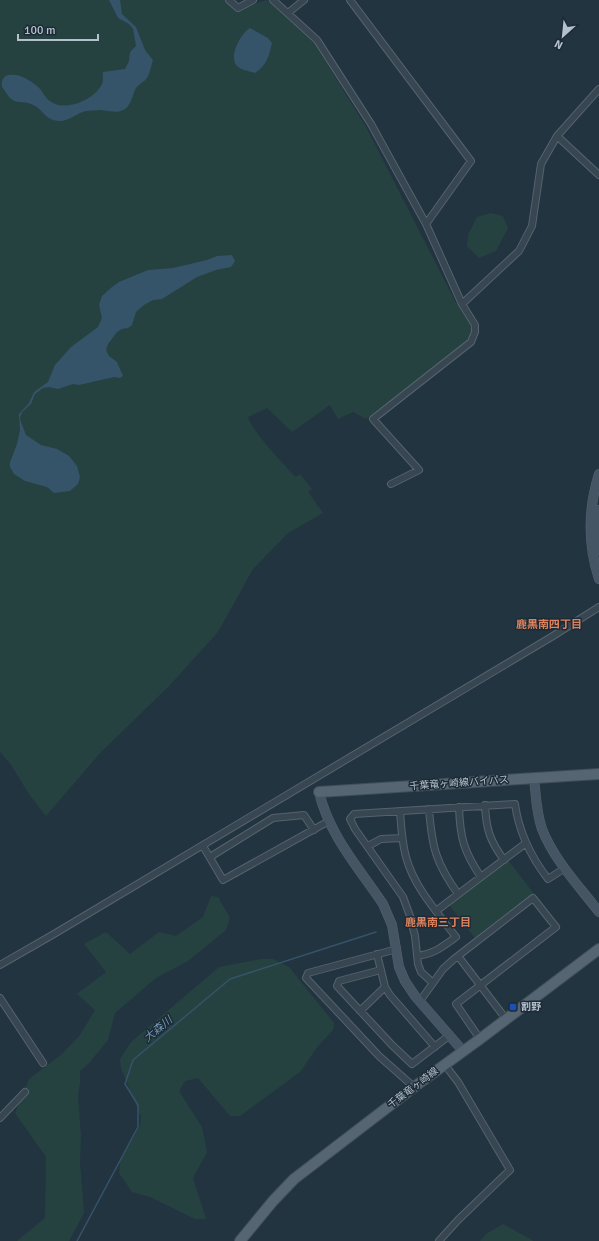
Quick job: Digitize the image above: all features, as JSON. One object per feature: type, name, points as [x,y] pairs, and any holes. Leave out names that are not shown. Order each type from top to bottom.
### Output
[{"type":"main road","name":"千葉竜ヶ崎線バイパス","points":[[319,792],[599,774]]},
{"type":"main road","name":"千葉竜ヶ崎線","points":[[240,1241],[273,1201],[294,1179],[414,1087],[599,949]]},
{"type":"street","points":[[229,0],[238,8],[253,0]]},
{"type":"street","points":[[272,0],[317,40],[371,124],[426,224],[462,304],[475,325],[475,332],[471,342],[373,419],[419,470],[391,484]]},
{"type":"street","points":[[288,13],[304,0]]},
{"type":"street","points":[[350,0],[471,161],[426,224]]},
{"type":"street","points":[[462,304],[519,250],[532,226],[541,164],[557,136],[599,89]]},
{"type":"street","points":[[557,136],[599,175]]},
{"type":"street","points":[[599,474],[592,499],[590,527],[593,554],[599,579]]},
{"type":"street","points":[[599,510],[597,525],[599,550]]},
{"type":"street","points":[[0,965],[44,941],[599,607]]},
{"type":"street","points":[[534,778],[537,809],[542,828],[549,844],[565,868],[599,912]]},
{"type":"street","points":[[319,792],[329,821],[345,850],[384,904],[392,924],[399,967],[405,981],[420,1001],[463,1051]]},
{"type":"street","points":[[433,983],[421,972],[410,916],[403,897],[355,829],[350,819],[354,814],[516,804],[519,824],[526,843],[548,880],[565,868]]},
{"type":"street","points":[[486,806],[486,820],[489,834],[495,848],[504,860]]},
{"type":"street","points":[[459,807],[459,826],[463,844],[470,861],[481,877]]},
{"type":"street","points":[[430,809],[431,832],[435,854],[445,876],[458,894]]},
{"type":"street","points":[[400,811],[402,838],[406,858],[413,877],[424,895],[456,937],[436,951],[427,955],[417,956]]},
{"type":"street","points":[[210,857],[273,818],[304,815],[314,830]]},
{"type":"street","points":[[202,846],[223,880],[329,821]]},
{"type":"street","points":[[368,846],[381,839],[402,838]]},
{"type":"street","points":[[436,911],[526,843]]},
{"type":"street","points":[[420,1001],[443,969],[533,898],[556,927],[456,1004],[480,1039]]},
{"type":"street","points":[[397,949],[308,973],[306,978],[379,1056],[414,1087]]},
{"type":"street","points":[[377,954],[385,987],[397,1004],[435,1047]]},
{"type":"street","points":[[458,956],[506,1019]]},
{"type":"street","points":[[381,970],[339,981],[337,986],[392,1045],[412,1064],[450,1035]]},
{"type":"street","points":[[360,1011],[385,987]]},
{"type":"street","points":[[0,998],[43,1063]]},
{"type":"street","points":[[440,1241],[458,1220],[510,1170],[458,1082],[445,1065]]},
{"type":"street","points":[[0,1118],[25,1092]]},
{"type":"green space","points":[[0,0],[224,0],[237,12],[248,6],[267,0],[314,43],[366,127],[455,301],[472,326],[472,331],[467,342],[366,419],[353,412],[338,419],[330,405],[292,432],[267,408],[248,417],[256,431],[276,456],[295,477],[300,474],[312,489],[308,492],[323,513],[288,533],[253,569],[218,632],[168,687],[100,753],[46,816],[29,794],[11,765],[0,752]]},
{"type":"green space","points":[[491,213],[503,216],[508,228],[496,251],[479,258],[467,246],[468,235],[477,217]]},
{"type":"green space","points":[[508,860],[534,894],[475,938],[449,905]]},
{"type":"green space","points":[[211,896],[218,897],[230,918],[226,930],[188,961],[156,978],[115,1013],[108,1040],[89,1063],[80,1071],[78,1095],[81,1136],[80,1162],[84,1213],[69,1241],[17,1241],[45,1218],[46,1157],[15,1113],[29,1079],[62,1054],[80,1035],[95,1010],[77,994],[106,972],[84,944],[106,932],[130,954],[159,932],[176,936],[203,917]]},
{"type":"green space","points":[[261,959],[273,959],[289,967],[334,1023],[333,1030],[318,1046],[300,1072],[240,1116],[230,1116],[198,1078],[185,1081],[179,1091],[202,1127],[207,1152],[193,1178],[206,1219],[195,1219],[150,1197],[132,1192],[119,1173],[120,1161],[140,1126],[141,1117],[121,1068],[120,1059],[131,1042],[219,967]]},
{"type":"green space","points":[[503,1224],[533,1241],[480,1241],[486,1234]]},
{"type":"water","points":[[109,0],[120,0],[122,14],[136,27],[145,50],[153,60],[147,78],[136,88],[131,102],[125,109],[116,112],[101,110],[86,111],[65,120],[58,121],[53,120],[40,109],[29,103],[15,101],[8,96],[2,86],[2,82],[8,75],[18,75],[31,81],[53,103],[66,106],[87,99],[94,94],[103,82],[103,72],[125,69],[129,61],[130,52],[136,46],[133,29],[129,24],[118,18]]},
{"type":"water","points":[[250,28],[268,38],[272,43],[267,60],[255,73],[237,66],[234,57],[240,40]]},
{"type":"water","points":[[232,255],[235,261],[231,267],[216,270],[197,277],[162,299],[153,300],[144,305],[136,312],[132,325],[117,332],[108,344],[106,350],[109,356],[117,362],[123,376],[120,378],[114,377],[79,385],[73,384],[58,389],[49,387],[43,388],[35,394],[31,404],[22,412],[20,418],[26,435],[41,445],[57,449],[69,456],[77,466],[80,477],[78,484],[70,491],[54,493],[47,487],[25,481],[14,474],[10,467],[10,462],[17,444],[20,430],[19,414],[29,403],[34,392],[48,382],[55,365],[71,347],[98,327],[102,318],[99,305],[102,296],[119,282],[148,270],[173,268],[207,260],[217,256]]},
{"type":"waterway","name":"大森川","points":[[77,1241],[138,1127],[138,1105],[125,1084],[133,1060],[230,979],[376,932]]},
{"type":"place","name":"割野","points":[[513,1007]]},
{"type":"district","name":"鹿黒南四丁目","points":[[549,624]]},
{"type":"district","name":"鹿黒南三丁目","points":[[438,922]]}]
